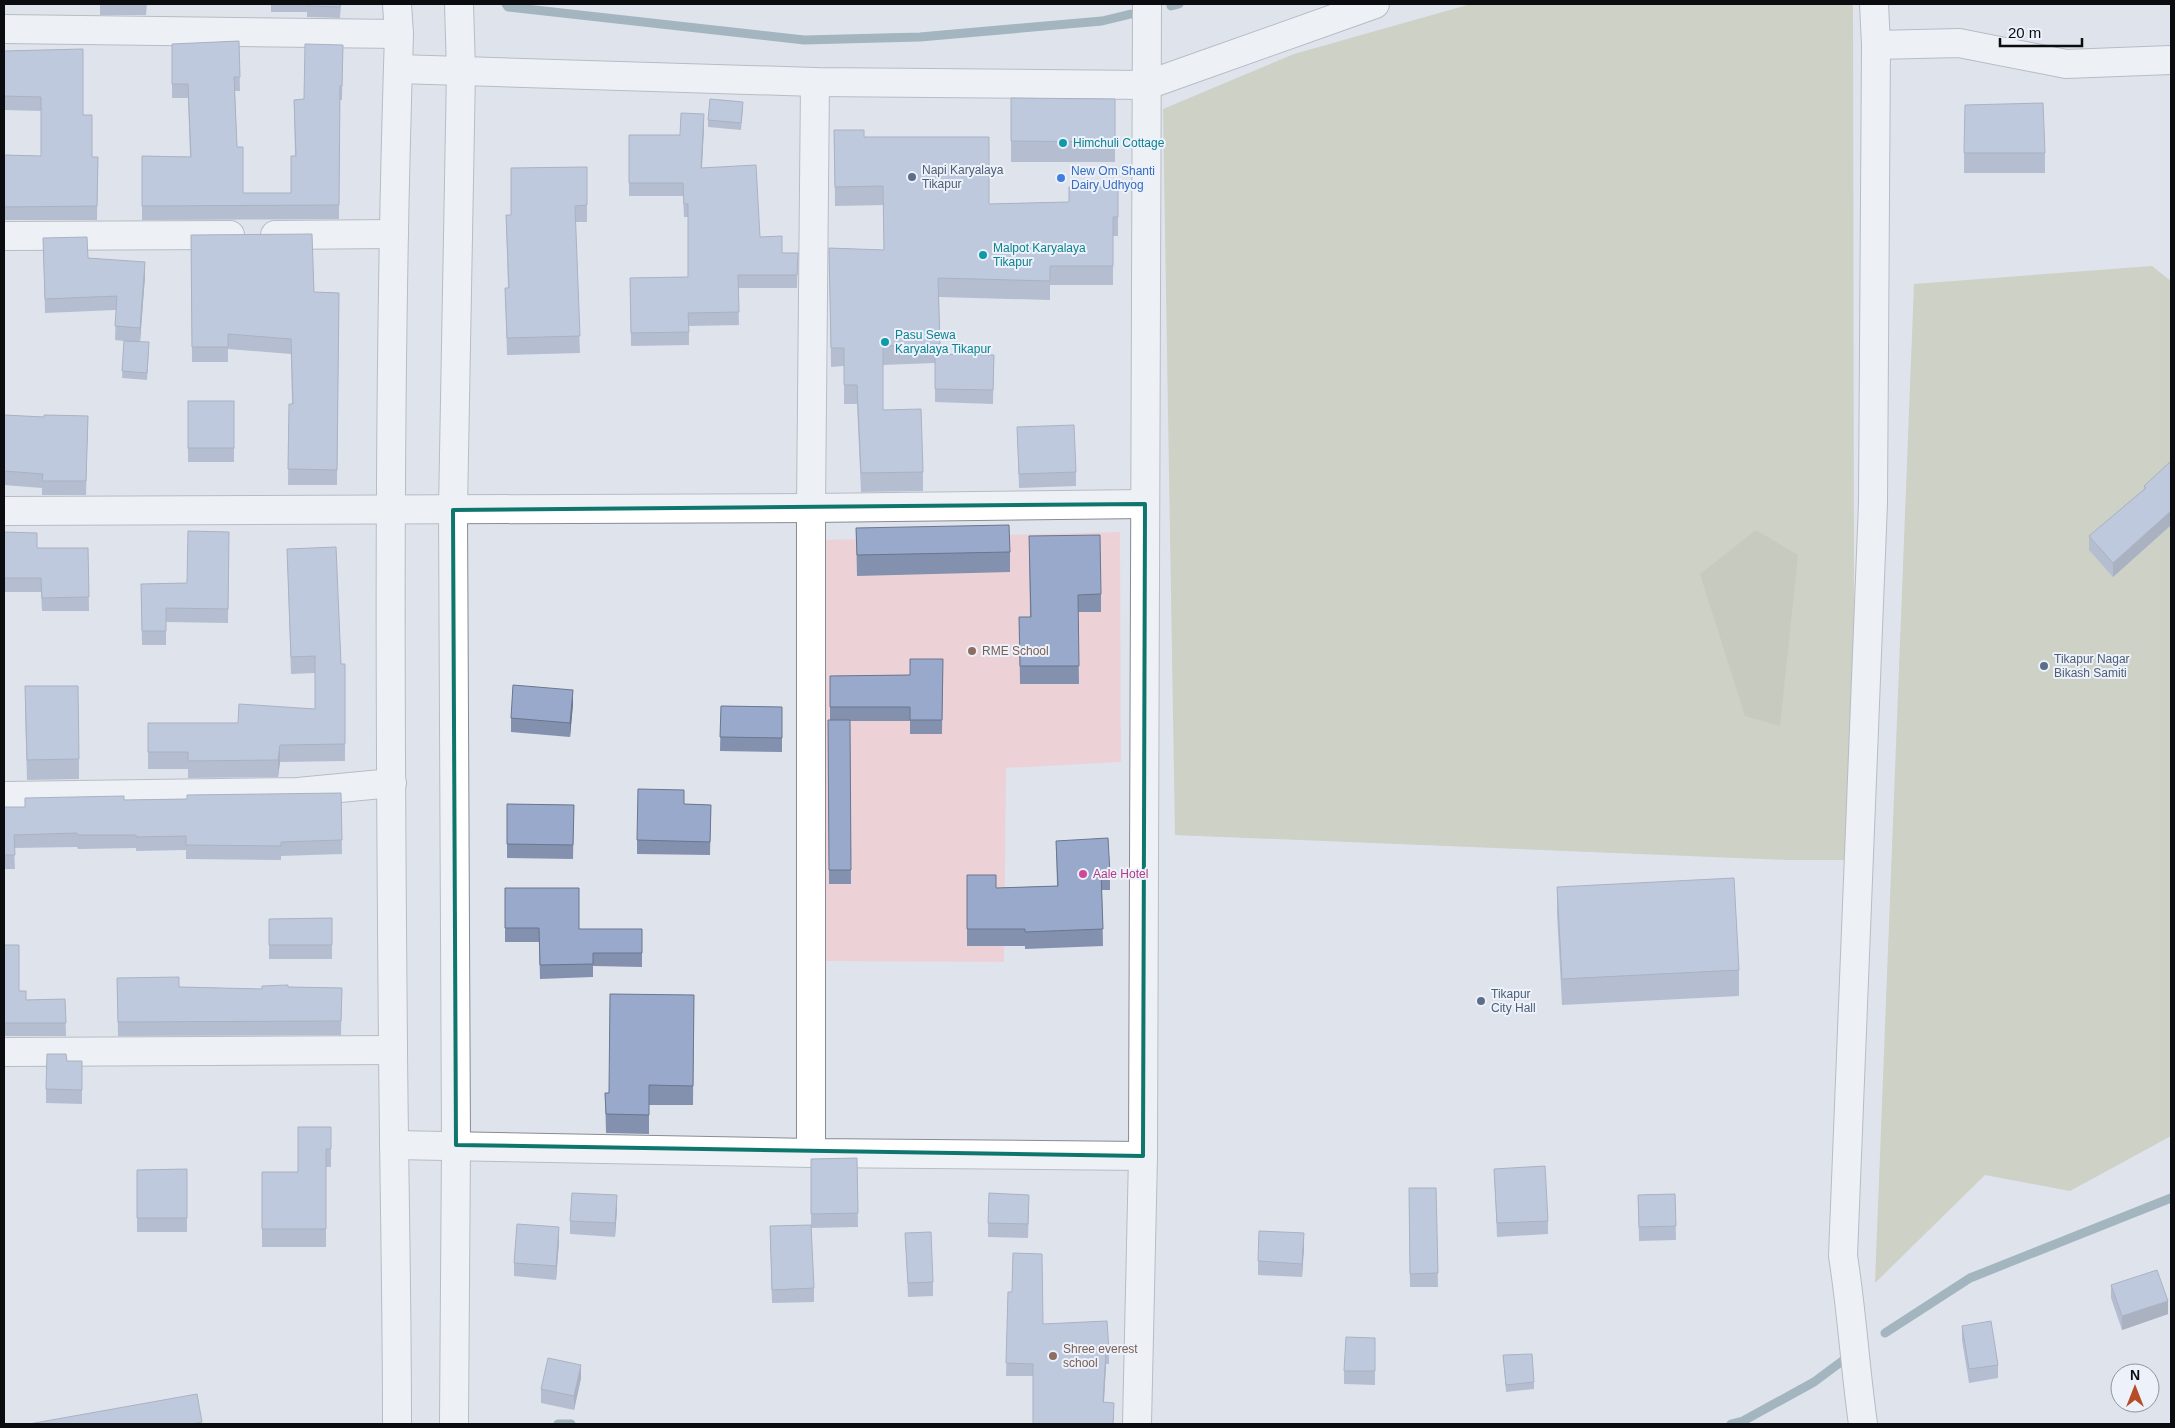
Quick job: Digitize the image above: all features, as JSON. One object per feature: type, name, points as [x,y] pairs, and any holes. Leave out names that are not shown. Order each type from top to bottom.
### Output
[{"type":"street","points":[[454,1424],[456,1145],[453,510],[461,71],[459,4]]},
{"type":"street","points":[[1137,1424],[1143,1156],[1147,4]]},
{"type":"street","points":[[398,69],[815,82],[1146,85],[1375,4]]},
{"type":"street","points":[[1862,1424],[1855,1365],[1851,1304],[1843,1256],[1873,502],[1876,45],[1874,4]]},
{"type":"street","points":[[4,29],[398,18],[392,510],[393,1050],[397,1424]]},
{"type":"street","points":[[1876,45],[1959,43],[2066,64],[2171,60]]},
{"type":"street","points":[[812,1152],[812,508],[815,82]]},
{"type":"street","points":[[4,236],[394,234]]},
{"type":"street","points":[[4,511],[812,508],[1145,504]]},
{"type":"street","points":[[4,796],[298,792],[392,783]]},
{"type":"street","points":[[4,1052],[393,1050]]},
{"type":"street","points":[[394,1145],[1143,1156]]},
{"type":"highlighted area","points":[[1145,504],[1143,1156],[456,1145],[453,510]]},
{"type":"shaded area","name":"RME School","points":[[1120,532],[1121,762],[1006,768],[1004,962],[825,961],[822,540]]},
{"type":"green space","points":[[1471,4],[1853,4],[1854,605],[1865,819],[1845,860],[1789,860],[1175,835],[1163,109],[1294,54]]},
{"type":"green space","points":[[2152,266],[2171,281],[2171,1136],[2070,1191],[1985,1175],[1875,1283],[1914,284]]},
{"type":"green space","points":[[1756,530],[1798,555],[1780,726],[1745,716],[1700,574]]},
{"type":"building","points":[[307,4],[340,4],[340,7],[307,6]]},
{"type":"building","points":[[239,41],[240,77],[234,77],[237,147],[243,147],[243,193],[291,193],[291,156],[296,156],[294,100],[304,99],[305,44],[343,45],[342,86],[340,86],[339,205],[142,206],[142,156],[191,157],[188,84],[172,84],[172,44]]},
{"type":"building","points":[[83,49],[83,115],[92,115],[92,157],[98,157],[97,206],[4,207],[4,155],[41,156],[41,97],[4,96],[4,51]]},
{"type":"building","points":[[1011,98],[1115,99],[1115,142],[1011,141]]},
{"type":"building","points":[[710,99],[743,102],[741,123],[708,120]]},
{"type":"building","points":[[2043,103],[2045,153],[1964,153],[1965,105]]},
{"type":"building","points":[[681,113],[704,114],[701,168],[756,165],[760,237],[782,236],[782,253],[798,253],[797,275],[738,275],[739,312],[688,313],[689,332],[631,333],[630,278],[688,277],[688,204],[684,204],[683,183],[629,183],[629,135],[680,135]]},
{"type":"building","points":[[834,130],[864,130],[864,137],[989,137],[989,204],[1069,202],[1069,187],[1118,187],[1118,217],[1113,217],[1113,266],[1050,266],[1050,281],[938,278],[940,344],[883,346],[883,410],[921,409],[923,472],[861,473],[857,385],[844,385],[844,348],[831,348],[829,248],[884,250],[883,186],[835,187]]},
{"type":"building","points":[[587,167],[587,205],[575,206],[580,336],[507,338],[505,288],[509,288],[506,215],[511,215],[511,168]]},
{"type":"building","points":[[312,234],[314,292],[339,293],[337,470],[288,469],[289,404],[293,404],[291,339],[228,334],[228,347],[192,347],[191,235]]},
{"type":"building","points":[[87,237],[88,258],[145,262],[140,328],[115,326],[117,296],[45,299],[43,238]]},
{"type":"building","points":[[124,341],[149,342],[147,373],[122,371]]},
{"type":"building","points":[[935,354],[994,355],[993,390],[935,389]]},
{"type":"building","points":[[188,401],[234,401],[234,448],[188,448]]},
{"type":"building","points":[[4,415],[44,417],[44,415],[88,416],[86,481],[42,481],[43,474],[4,471]]},
{"type":"building","points":[[1074,425],[1076,472],[1019,474],[1017,427]]},
{"type":"building","points":[[2171,461],[2171,511],[2113,563],[2089,536],[2146,488],[2144,486]]},
{"type":"building","points":[[1009,525],[1010,552],[857,555],[856,528]]},
{"type":"building","points":[[188,531],[229,532],[228,609],[166,608],[166,631],[142,631],[141,584],[187,583]]},
{"type":"building","points":[[4,532],[37,533],[37,548],[88,548],[89,597],[42,598],[41,578],[4,578]]},
{"type":"building","points":[[1100,535],[1101,594],[1078,595],[1079,666],[1020,666],[1019,617],[1031,617],[1029,536]]},
{"type":"building","points":[[336,547],[341,664],[345,664],[345,744],[280,745],[278,760],[188,761],[188,752],[148,752],[148,723],[238,723],[239,704],[315,709],[315,656],[291,657],[287,549]]},
{"type":"building","points":[[910,659],[943,659],[942,720],[910,720],[910,707],[830,707],[830,676],[910,675]]},
{"type":"building","points":[[513,685],[573,690],[570,723],[511,718]]},
{"type":"building","points":[[25,686],[78,686],[79,759],[27,760]]},
{"type":"building","points":[[721,706],[782,707],[782,738],[720,737]]},
{"type":"building","points":[[828,720],[850,720],[851,870],[829,870]]},
{"type":"building","points":[[638,789],[684,790],[684,804],[711,805],[710,842],[637,840]]},
{"type":"building","points":[[341,793],[342,840],[281,842],[281,846],[186,845],[186,836],[136,837],[136,835],[78,835],[77,833],[14,835],[15,855],[4,855],[4,807],[25,807],[25,798],[124,796],[124,800],[187,799],[187,795]]},
{"type":"building","points":[[507,804],[574,805],[573,845],[507,844]]},
{"type":"building","points":[[1108,838],[1110,873],[1101,873],[1103,929],[1025,932],[1025,929],[967,929],[967,875],[996,875],[996,888],[1058,886],[1056,841]]},
{"type":"building","points":[[1734,878],[1739,970],[1562,979],[1557,887]]},
{"type":"building","points":[[505,888],[579,888],[579,929],[642,929],[642,953],[593,953],[593,964],[540,965],[539,928],[505,928]]},
{"type":"building","points":[[332,918],[332,945],[269,945],[269,919]]},
{"type":"building","points":[[4,945],[19,945],[19,991],[26,991],[26,1000],[65,999],[66,1023],[4,1023]]},
{"type":"building","points":[[179,977],[179,987],[262,989],[262,986],[288,985],[288,987],[342,988],[341,1021],[118,1022],[117,978]]},
{"type":"building","points":[[610,994],[694,995],[693,1086],[649,1085],[649,1115],[606,1114],[605,1093],[609,1093]]},
{"type":"building","points":[[47,1054],[66,1054],[67,1061],[82,1061],[82,1090],[46,1089]]},
{"type":"building","points":[[298,1127],[331,1127],[331,1149],[326,1149],[326,1229],[262,1229],[262,1172],[298,1172]]},
{"type":"building","points":[[857,1158],[858,1213],[811,1214],[811,1159]]},
{"type":"building","points":[[1545,1166],[1548,1221],[1497,1223],[1494,1169]]},
{"type":"building","points":[[187,1169],[187,1218],[137,1218],[137,1170]]},
{"type":"building","points":[[1409,1188],[1436,1188],[1438,1273],[1410,1274]]},
{"type":"building","points":[[572,1193],[617,1195],[615,1223],[570,1221]]},
{"type":"building","points":[[989,1193],[1029,1195],[1028,1224],[988,1223]]},
{"type":"building","points":[[1675,1194],[1676,1226],[1639,1227],[1638,1195]]},
{"type":"building","points":[[517,1224],[559,1227],[556,1266],[514,1263]]},
{"type":"building","points":[[811,1225],[814,1288],[772,1290],[770,1226]]},
{"type":"building","points":[[1259,1231],[1304,1233],[1302,1264],[1258,1261]]},
{"type":"building","points":[[931,1232],[933,1282],[908,1283],[905,1233]]},
{"type":"building","points":[[1013,1253],[1042,1254],[1043,1324],[1107,1321],[1109,1351],[1106,1351],[1103,1402],[1114,1403],[1113,1424],[1033,1424],[1033,1364],[1006,1363],[1008,1292],[1012,1292]]},
{"type":"building","points":[[2157,1270],[2168,1301],[2122,1316],[2111,1285]]},
{"type":"building","points":[[1991,1321],[1998,1365],[1969,1369],[1962,1326]]},
{"type":"building","points":[[1346,1337],[1375,1338],[1375,1371],[1344,1371]]},
{"type":"building","points":[[1532,1354],[1534,1382],[1506,1385],[1503,1355]]},
{"type":"building","points":[[548,1358],[581,1365],[574,1396],[541,1389]]},
{"type":"building","points":[[197,1394],[202,1422],[192,1424],[29,1424]]},
{"type":"waterway","points":[[506,4],[508,7],[804,40],[920,37],[1102,21],[1131,14]]},
{"type":"waterway","points":[[1171,6],[1179,4]]},
{"type":"waterway","points":[[1885,1333],[1970,1278],[2171,1198]]},
{"type":"waterway","points":[[1731,1424],[1743,1421],[1814,1382],[1849,1356]]},
{"type":"waterway","points":[[558,1424],[571,1424]]},
{"type":"place","name":"Himchuli Cottage","points":[[1063,143]]},
{"type":"place","name":"Napi Karyalaya Tikapur","points":[[912,177]]},
{"type":"place","name":"New Om Shanti Dairy Udhyog","points":[[1061,178]]},
{"type":"place","name":"Malpot Karyalaya Tikapur","points":[[983,255]]},
{"type":"place","name":"Pasu Sewa Karyalaya Tikapur","points":[[885,342]]},
{"type":"place","name":"RME School","points":[[972,651]]},
{"type":"place","name":"Tikapur Nagar Bikash Samiti","points":[[2044,666]]},
{"type":"place","name":"Aale Hotel","points":[[1083,874]]},
{"type":"place","name":"Tikapur City Hall","points":[[1481,1001]]},
{"type":"place","name":"Shree everest school","points":[[1053,1356]]}]
